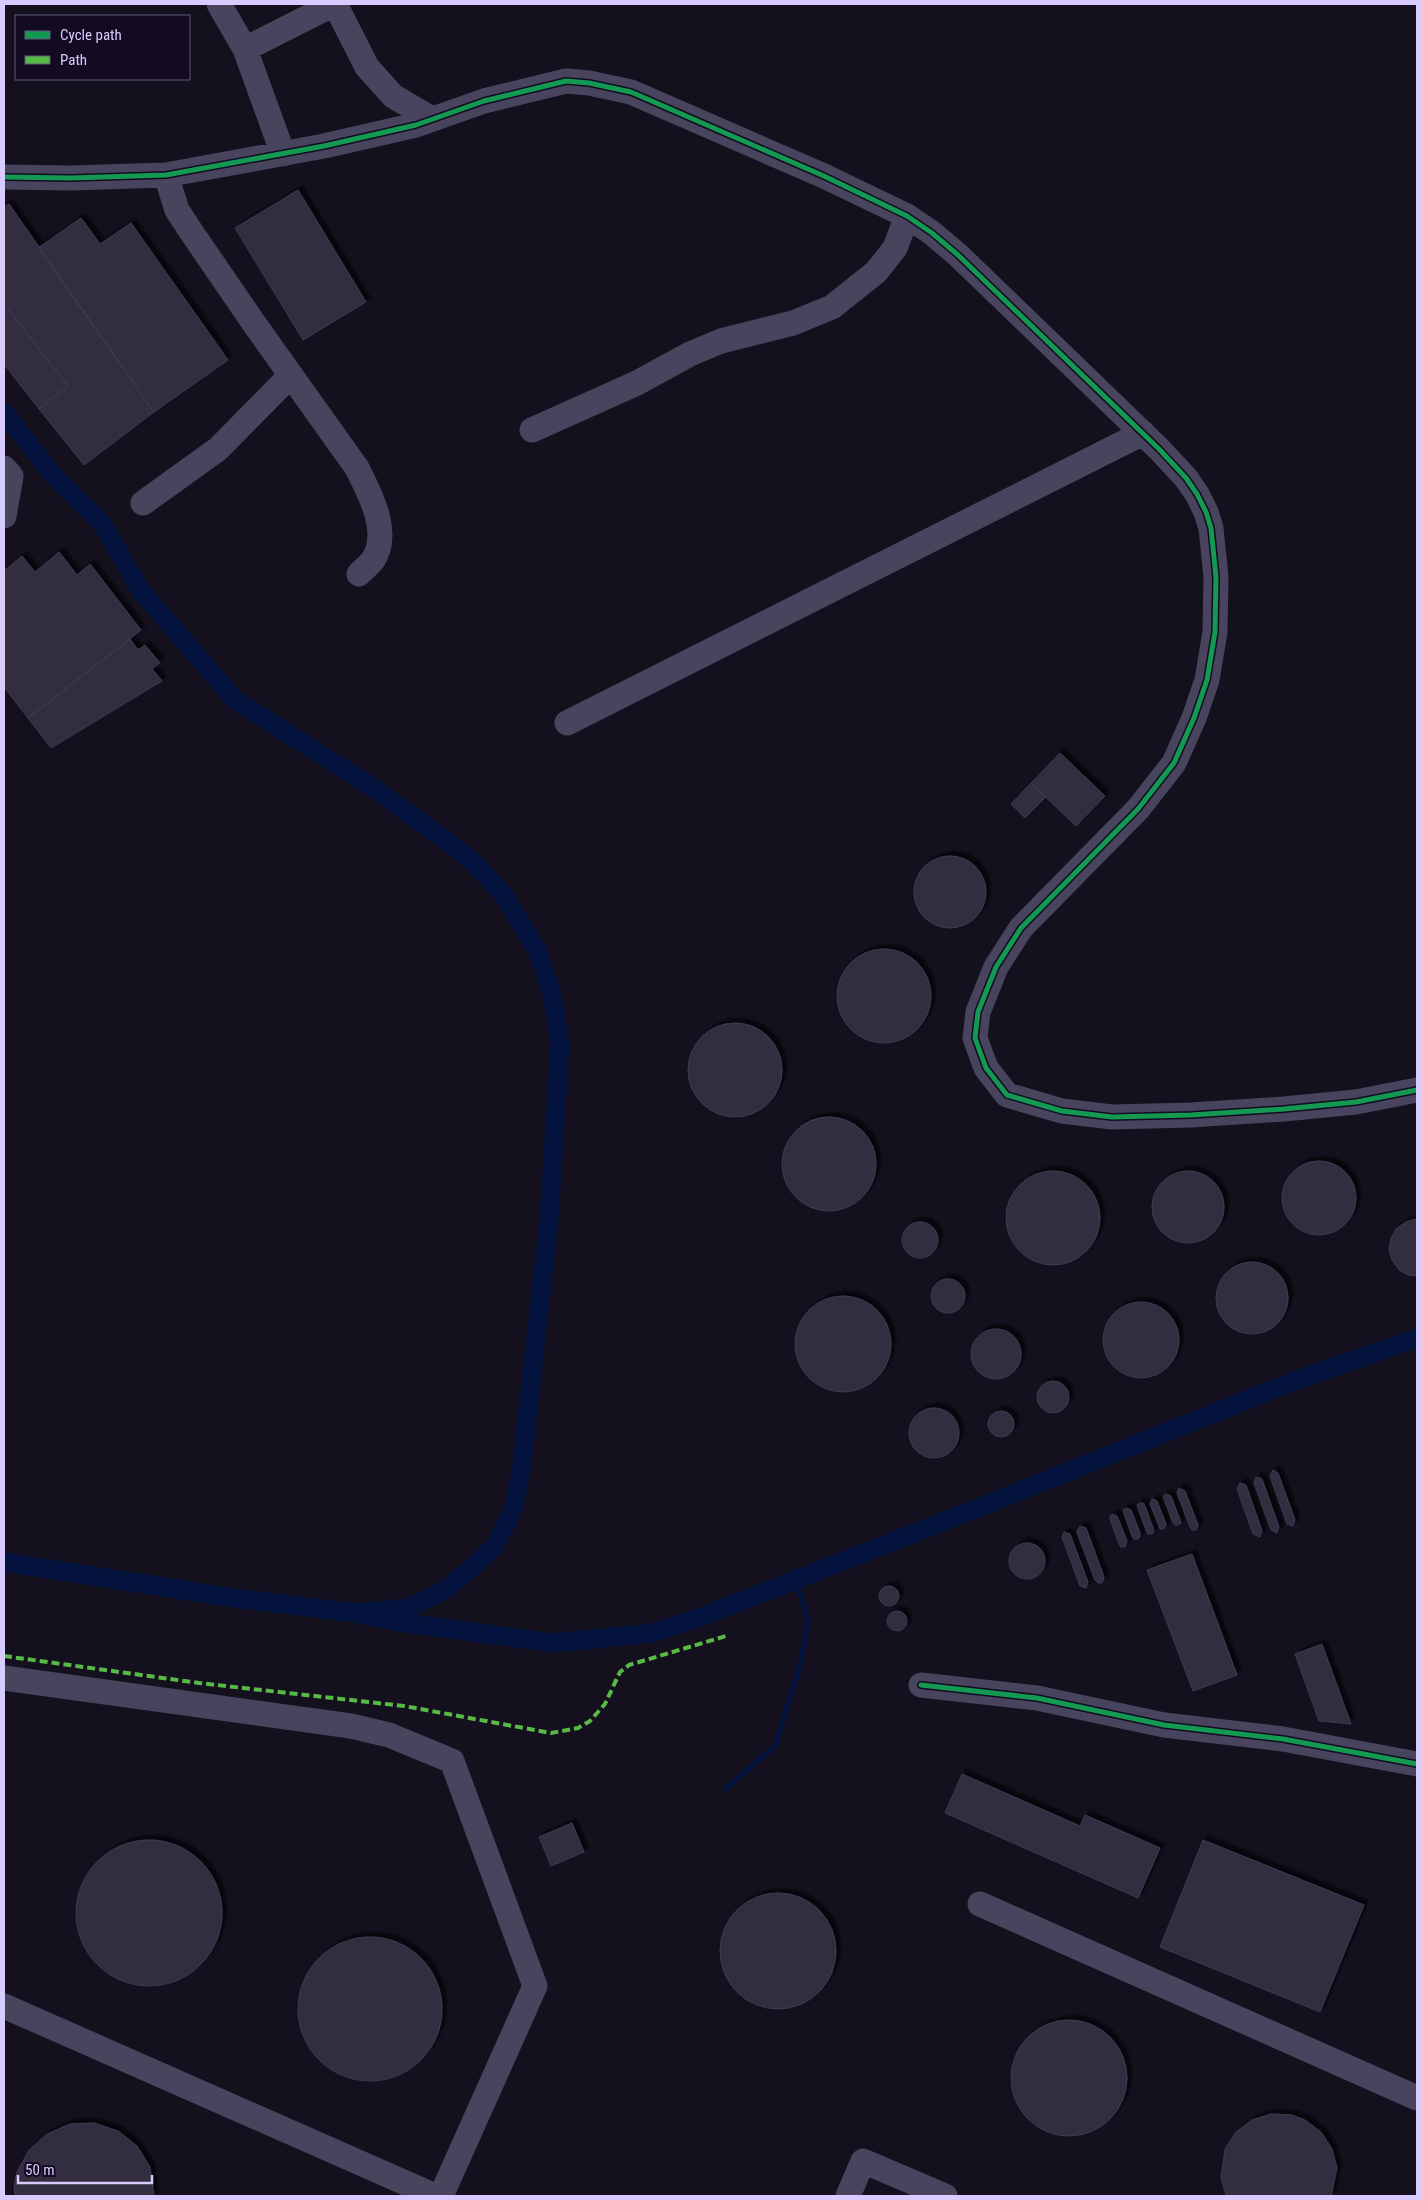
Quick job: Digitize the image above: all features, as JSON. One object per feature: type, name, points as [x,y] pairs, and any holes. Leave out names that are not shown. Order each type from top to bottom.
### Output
[{"type":"street","points":[[219,4],[245,49],[283,154]]},
{"type":"street","points":[[245,49],[335,4],[367,67],[393,96],[432,119]]},
{"type":"street","points":[[4,177],[71,178],[166,175],[283,154],[416,125],[484,101],[566,81],[589,83],[631,92],[824,176],[907,216],[932,233],[958,255],[1143,433],[1186,478],[1197,494],[1211,528],[1216,577],[1215,632],[1207,680],[1194,718],[1174,763],[1138,810],[1021,928],[996,967],[978,1012],[975,1038],[986,1068],[1007,1095],[1062,1111],[1112,1117],[1191,1115],[1284,1109],[1356,1102],[1417,1090]]},
{"type":"street","points":[[166,175],[178,210],[252,322],[357,468],[370,494],[378,516],[379,541],[373,560],[359,574]]},
{"type":"street","points":[[532,430],[637,383],[690,354],[721,341],[793,323],[832,307],[880,266],[895,248],[907,216]]},
{"type":"street","points":[[143,503],[218,449],[290,375]]},
{"type":"street","points":[[566,723],[1143,433]]},
{"type":"street","points":[[4,468],[11,476],[4,516]]},
{"type":"street","points":[[4,1678],[351,1726],[389,1735],[452,1761],[535,1986],[441,2196]]},
{"type":"street","points":[[921,1685],[1037,1698],[1164,1725],[1283,1739],[1417,1764]]},
{"type":"street","points":[[980,1904],[1417,2098]]},
{"type":"street","points":[[4,2006],[435,2196]]},
{"type":"street","points":[[848,2196],[864,2161],[945,2196]]},
{"type":"building","points":[[298,190],[366,302],[303,340],[235,228]]},
{"type":"building","points":[[9,204],[154,412],[84,465],[39,409],[68,386],[4,304],[4,207]]},
{"type":"building","points":[[81,218],[100,244],[131,223],[228,360],[154,412],[38,248]]},
{"type":"building","points":[[4,304],[68,386],[39,409],[4,364]]},
{"type":"building","points":[[59,552],[77,575],[90,564],[141,630],[28,718],[4,687],[4,571],[22,556],[35,572]]},
{"type":"building","points":[[130,639],[138,650],[145,645],[160,663],[152,669],[162,681],[51,748],[28,718]]},
{"type":"building","points":[[1060,753],[1105,796],[1076,826],[1031,783]]},
{"type":"building","points":[[1031,783],[1046,797],[1025,818],[1011,804]]},
{"type":"building","points":[[950,856],[970,862],[980,872],[986,892],[980,912],[970,922],[950,928],[930,922],[920,912],[914,892],[920,872],[930,862]]},
{"type":"building","points":[[884,949],[902,952],[917,963],[928,978],[931,996],[928,1014],[917,1029],[902,1040],[884,1043],[866,1040],[851,1029],[840,1014],[837,996],[840,978],[851,963],[866,952]]},
{"type":"building","points":[[735,1023],[753,1026],[768,1037],[779,1052],[782,1070],[779,1088],[768,1103],[753,1114],[735,1117],[717,1114],[702,1103],[691,1088],[688,1070],[691,1052],[702,1037],[717,1026]]},
{"type":"building","points":[[829,1117],[847,1120],[862,1131],[873,1146],[876,1164],[873,1182],[862,1197],[847,1208],[829,1211],[811,1208],[796,1197],[785,1182],[782,1164],[785,1146],[796,1131],[811,1120]]},
{"type":"building","points":[[1319,1161],[1340,1167],[1350,1177],[1356,1198],[1350,1219],[1340,1229],[1319,1235],[1298,1229],[1288,1219],[1282,1198],[1288,1177],[1298,1167]]},
{"type":"building","points":[[1053,1171],[1071,1174],[1086,1185],[1097,1200],[1100,1218],[1097,1236],[1086,1251],[1071,1262],[1053,1265],[1035,1262],[1020,1251],[1009,1236],[1006,1218],[1009,1200],[1020,1185],[1035,1174]]},
{"type":"building","points":[[1188,1171],[1208,1177],[1218,1187],[1224,1207],[1218,1227],[1208,1237],[1188,1243],[1168,1237],[1158,1227],[1152,1207],[1158,1187],[1168,1177]]},
{"type":"building","points":[[1417,1219],[1417,1276],[1408,1275],[1399,1270],[1392,1260],[1389,1250],[1391,1238],[1396,1229],[1406,1222]]},
{"type":"building","points":[[920,1222],[932,1228],[938,1240],[932,1252],[920,1258],[908,1252],[902,1240],[908,1228]]},
{"type":"building","points":[[1259,1262],[1278,1272],[1286,1284],[1288,1298],[1286,1312],[1278,1324],[1266,1332],[1245,1334],[1226,1324],[1218,1312],[1216,1291],[1226,1272],[1238,1264]]},
{"type":"building","points":[[948,1279],[960,1284],[965,1296],[960,1308],[948,1313],[936,1308],[931,1296],[936,1284]]},
{"type":"building","points":[[843,1296],[861,1300],[877,1310],[887,1326],[891,1344],[887,1362],[877,1378],[861,1388],[843,1392],[825,1388],[809,1378],[799,1362],[795,1344],[799,1326],[809,1310],[825,1300]]},
{"type":"building","points":[[1134,1302],[1148,1302],[1162,1308],[1173,1319],[1179,1333],[1176,1355],[1168,1367],[1148,1378],[1134,1378],[1120,1372],[1109,1361],[1103,1347],[1103,1333],[1109,1319],[1120,1308]]},
{"type":"building","points":[[996,1329],[1006,1331],[1014,1336],[1019,1344],[1021,1354],[1019,1364],[1014,1372],[1006,1377],[996,1379],[986,1377],[978,1372],[973,1364],[971,1354],[973,1344],[978,1336],[986,1331]]},
{"type":"building","points":[[1053,1381],[1059,1382],[1064,1386],[1068,1391],[1068,1403],[1064,1408],[1059,1412],[1053,1413],[1047,1412],[1042,1408],[1038,1403],[1037,1397],[1038,1391],[1042,1386],[1047,1382]]},
{"type":"building","points":[[929,1408],[939,1408],[952,1415],[959,1428],[959,1438],[952,1451],[939,1458],[929,1458],[920,1454],[913,1447],[909,1438],[909,1428],[913,1419],[920,1412]]},
{"type":"building","points":[[1001,1411],[1011,1414],[1014,1424],[1011,1434],[1001,1437],[991,1434],[988,1424],[991,1414]]},
{"type":"building","points":[[1273,1470],[1278,1473],[1295,1520],[1293,1526],[1287,1524],[1270,1476]]},
{"type":"building","points":[[1256,1477],[1262,1479],[1279,1527],[1277,1533],[1271,1530],[1254,1483]]},
{"type":"building","points":[[1240,1483],[1246,1485],[1262,1531],[1260,1537],[1253,1534],[1237,1489]]},
{"type":"building","points":[[1179,1488],[1185,1491],[1198,1525],[1196,1530],[1192,1530],[1190,1527],[1177,1493]]},
{"type":"building","points":[[1166,1494],[1171,1496],[1181,1523],[1178,1525],[1173,1523],[1163,1496]]},
{"type":"building","points":[[1152,1499],[1157,1501],[1166,1524],[1164,1529],[1160,1529],[1150,1504]]},
{"type":"building","points":[[1143,1503],[1145,1506],[1154,1531],[1152,1534],[1148,1534],[1146,1530],[1137,1505]]},
{"type":"building","points":[[1126,1508],[1131,1510],[1140,1533],[1138,1539],[1134,1539],[1132,1536],[1123,1510]]},
{"type":"building","points":[[1112,1514],[1117,1516],[1127,1541],[1125,1547],[1121,1547],[1119,1544],[1110,1519]]},
{"type":"building","points":[[1080,1526],[1086,1528],[1104,1577],[1102,1583],[1098,1583],[1095,1580],[1077,1532]]},
{"type":"building","points":[[1064,1532],[1070,1534],[1088,1582],[1086,1588],[1080,1586],[1062,1537]]},
{"type":"building","points":[[1027,1543],[1039,1549],[1045,1561],[1039,1573],[1027,1579],[1015,1573],[1009,1561],[1015,1549]]},
{"type":"building","points":[[1192,1554],[1237,1675],[1193,1691],[1147,1570]]},
{"type":"building","points":[[885,1586],[893,1586],[899,1592],[899,1600],[893,1606],[885,1606],[879,1600],[879,1592]]},
{"type":"building","points":[[893,1611],[901,1611],[907,1617],[907,1625],[901,1631],[893,1631],[887,1625],[887,1617]]},
{"type":"building","points":[[1322,1644],[1351,1724],[1319,1721],[1295,1654]]},
{"type":"building","points":[[962,1774],[1080,1826],[1085,1815],[1160,1848],[1138,1898],[945,1813]]},
{"type":"building","points":[[572,1823],[584,1852],[551,1866],[539,1837]]},
{"type":"building","points":[[149,1840],[163,1841],[177,1846],[190,1852],[201,1861],[210,1872],[216,1885],[221,1899],[221,1927],[216,1941],[210,1954],[201,1965],[190,1974],[177,1980],[163,1985],[149,1986],[135,1985],[121,1980],[108,1974],[97,1965],[88,1954],[82,1941],[77,1927],[76,1913],[77,1899],[82,1885],[88,1872],[97,1861],[108,1852],[121,1846],[135,1841]]},
{"type":"building","points":[[1203,1840],[1364,1905],[1320,2012],[1160,1947]]},
{"type":"building","points":[[778,1893],[800,1897],[810,1902],[819,1910],[827,1919],[832,1929],[836,1951],[832,1973],[827,1983],[819,1992],[810,2000],[800,2005],[778,2009],[756,2005],[746,2000],[737,1992],[729,1983],[724,1973],[720,1951],[724,1929],[729,1919],[737,1910],[746,1902],[756,1897]]},
{"type":"building","points":[[370,1937],[397,1943],[421,1958],[436,1982],[442,2009],[436,2036],[421,2060],[397,2075],[370,2081],[343,2075],[319,2060],[304,2036],[298,2009],[304,1982],[319,1958],[343,1943]]},
{"type":"building","points":[[1069,2020],[1091,2024],[1101,2029],[1110,2037],[1118,2046],[1123,2056],[1127,2078],[1123,2100],[1118,2110],[1110,2119],[1101,2127],[1091,2132],[1069,2136],[1047,2132],[1037,2127],[1028,2119],[1020,2110],[1015,2100],[1011,2078],[1015,2056],[1020,2046],[1028,2037],[1037,2029],[1047,2024]]},
{"type":"building","points":[[1271,2114],[1292,2115],[1305,2120],[1321,2132],[1332,2149],[1337,2168],[1331,2196],[1226,2196],[1221,2177],[1225,2149],[1236,2132],[1252,2120]]},
{"type":"building","points":[[94,2123],[118,2131],[137,2146],[150,2167],[154,2196],[15,2196],[14,2185],[17,2172],[29,2150],[47,2134],[70,2124]]},
{"type":"waterway","points":[[4,412],[53,475],[102,523],[141,591],[235,700],[369,785],[475,864],[503,894],[537,950],[552,994],[560,1043],[549,1219],[521,1472],[513,1510],[494,1547],[445,1590],[408,1608],[355,1613]]},
{"type":"waterway","points":[[4,1562],[234,1598],[355,1613],[398,1622],[555,1643],[652,1633],[701,1617],[1294,1381],[1417,1338]]},
{"type":"waterway","points":[[725,1789],[775,1746],[801,1662],[808,1620],[796,1580]]},
{"type":"marked path","points":[[4,1656],[199,1683],[404,1706],[551,1733],[578,1728],[590,1721],[605,1704],[620,1672],[629,1665],[726,1636]]},
{"type":"cycle path","points":[[4,177],[71,178],[166,175],[324,146],[416,125],[484,101],[566,81],[589,83],[631,92],[824,176],[907,216],[932,233],[958,255],[1159,449],[1186,478],[1197,494],[1211,528],[1216,577],[1215,632],[1207,680],[1194,718],[1174,763],[1138,809],[1021,928],[996,967],[978,1012],[975,1038],[986,1068],[1007,1095],[1062,1111],[1112,1117],[1191,1115],[1284,1109],[1356,1102],[1417,1090]]},
{"type":"cycle path","points":[[921,1685],[1037,1698],[1164,1725],[1283,1739],[1417,1764]]}]
